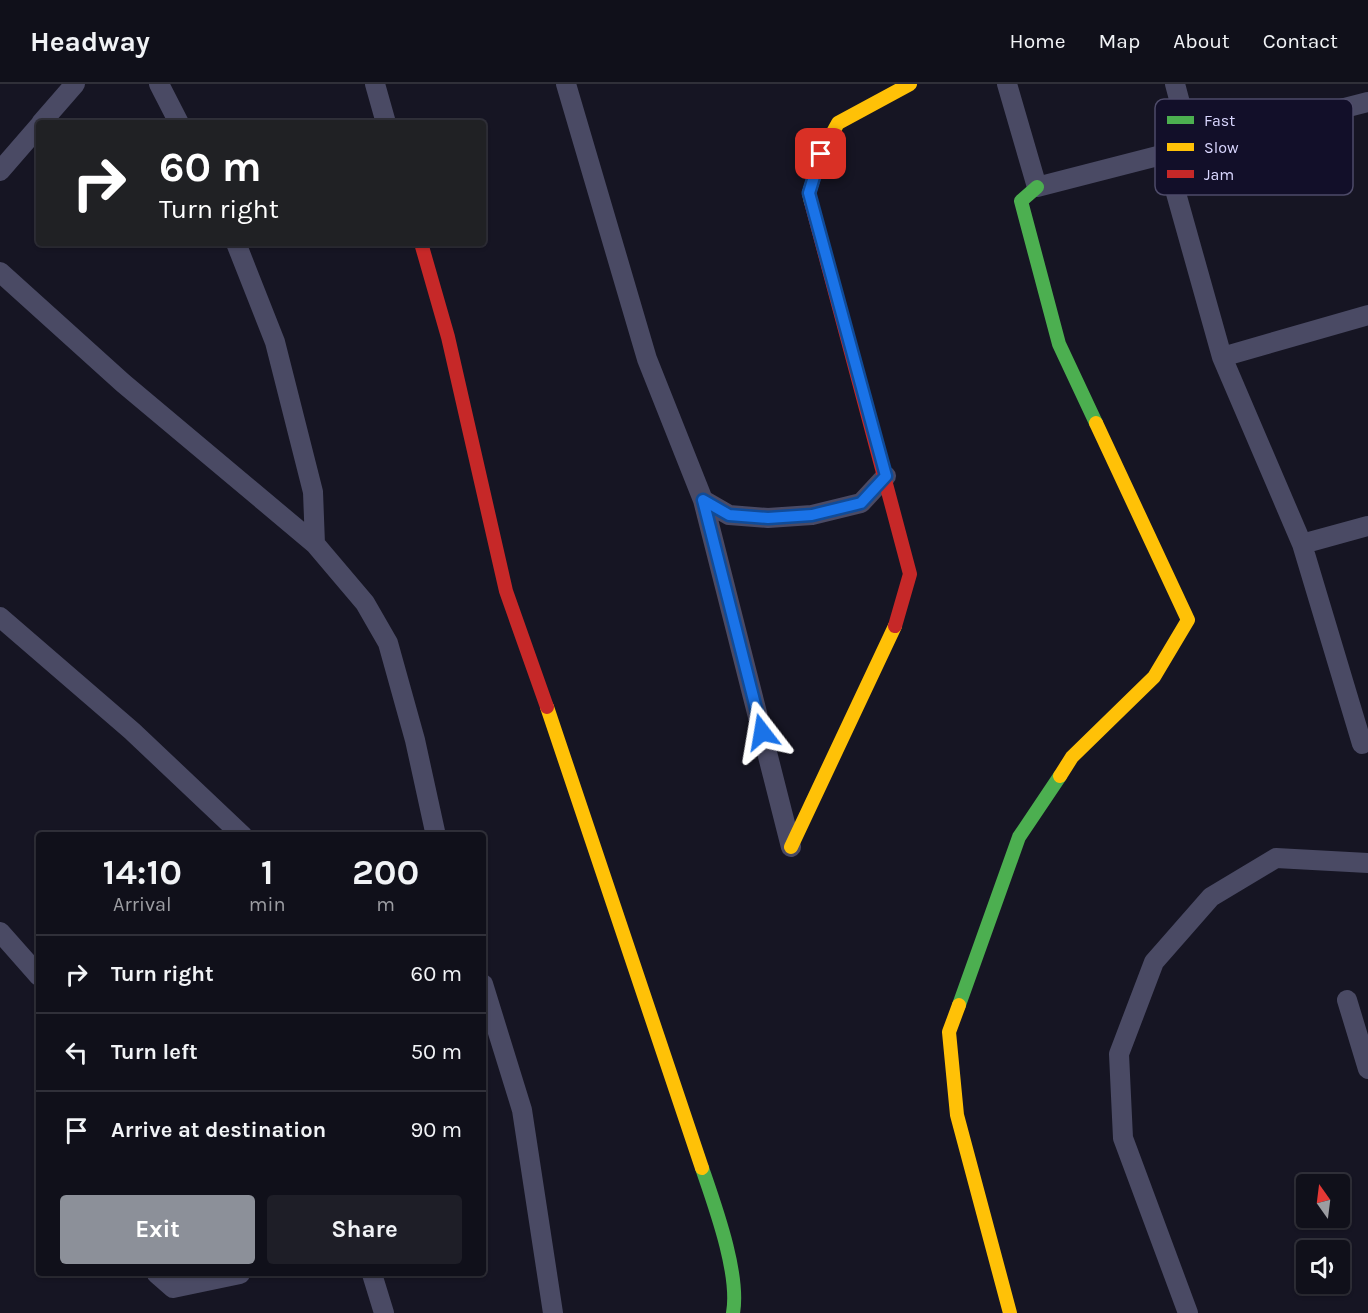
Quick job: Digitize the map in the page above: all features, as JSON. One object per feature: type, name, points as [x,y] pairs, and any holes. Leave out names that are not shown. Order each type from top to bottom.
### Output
[{"type":"street","points":[[44,120],[75,84]]},
{"type":"street","points":[[159,84],[177,120]]},
{"type":"street","points":[[375,84],[385,120]]},
{"type":"street","points":[[566,84],[647,359],[703,500],[791,848]]},
{"type":"street","points":[[791,848],[891,638],[910,574],[886,476],[809,193],[821,154],[838,123],[910,84]]},
{"type":"street","points":[[1007,84],[1037,187]]},
{"type":"street","points":[[1175,84],[1179,99]]},
{"type":"street","points":[[1353,106],[1368,102]]},
{"type":"street","points":[[0,171],[36,129]]},
{"type":"street","points":[[1010,1313],[957,1115],[949,1032],[1019,837],[1071,757],[1154,677],[1188,620],[1059,344],[1021,201],[1037,187],[1155,157]]},
{"type":"street","points":[[1177,195],[1222,357],[1302,544],[1362,744]]},
{"type":"street","points":[[237,246],[275,342],[313,492],[315,544]]},
{"type":"street","points":[[422,246],[448,337],[506,591],[592,836],[716,1209],[736,1295],[733,1313]]},
{"type":"street","points":[[0,272],[123,383],[315,544],[365,603],[388,643],[415,740],[435,832]]},
{"type":"street","points":[[1222,357],[1368,315]]},
{"type":"street","points":[[703,500],[729,515],[768,518],[812,515],[861,503],[886,476]]},
{"type":"street","points":[[1302,544],[1368,526]]},
{"type":"street","points":[[0,617],[132,730],[239,832]]},
{"type":"street","points":[[1188,1313],[1124,1138],[1119,1054],[1154,962],[1211,897],[1276,858],[1368,863]]},
{"type":"street","points":[[0,932],[36,973]]},
{"type":"street","points":[[486,994],[522,1110],[553,1313]]},
{"type":"street","points":[[1347,1000],[1368,1069]]},
{"type":"street","points":[[159,1276],[173,1288],[230,1276]]},
{"type":"street","points":[[373,1276],[384,1313]]},
{"type":"traffic: fast","points":[[1037,187],[1021,201],[1059,344],[1096,423]]},
{"type":"traffic: fast","points":[[959,1005],[1019,837],[1060,776]]},
{"type":"traffic: fast","points":[[702,1168],[730,1260],[733,1279],[733,1313]]},
{"type":"traffic: slow","points":[[811,202],[809,193],[821,154],[838,123],[910,84]]},
{"type":"traffic: slow","points":[[1060,776],[1072,757],[1154,677],[1188,620],[1096,423]]},
{"type":"traffic: slow","points":[[791,847],[895,626]]},
{"type":"traffic: slow","points":[[547,707],[702,1168]]},
{"type":"traffic: slow","points":[[959,1005],[949,1032],[957,1115],[1010,1313]]},
{"type":"traffic: jam","points":[[811,202],[910,574],[895,626]]},
{"type":"traffic: jam","points":[[422,246],[448,337],[506,591],[547,707]]},
{"type":"route","points":[[762,732],[703,500],[729,515],[768,518],[812,515],[861,503],[871,495],[886,476],[809,193],[821,154]]}]
